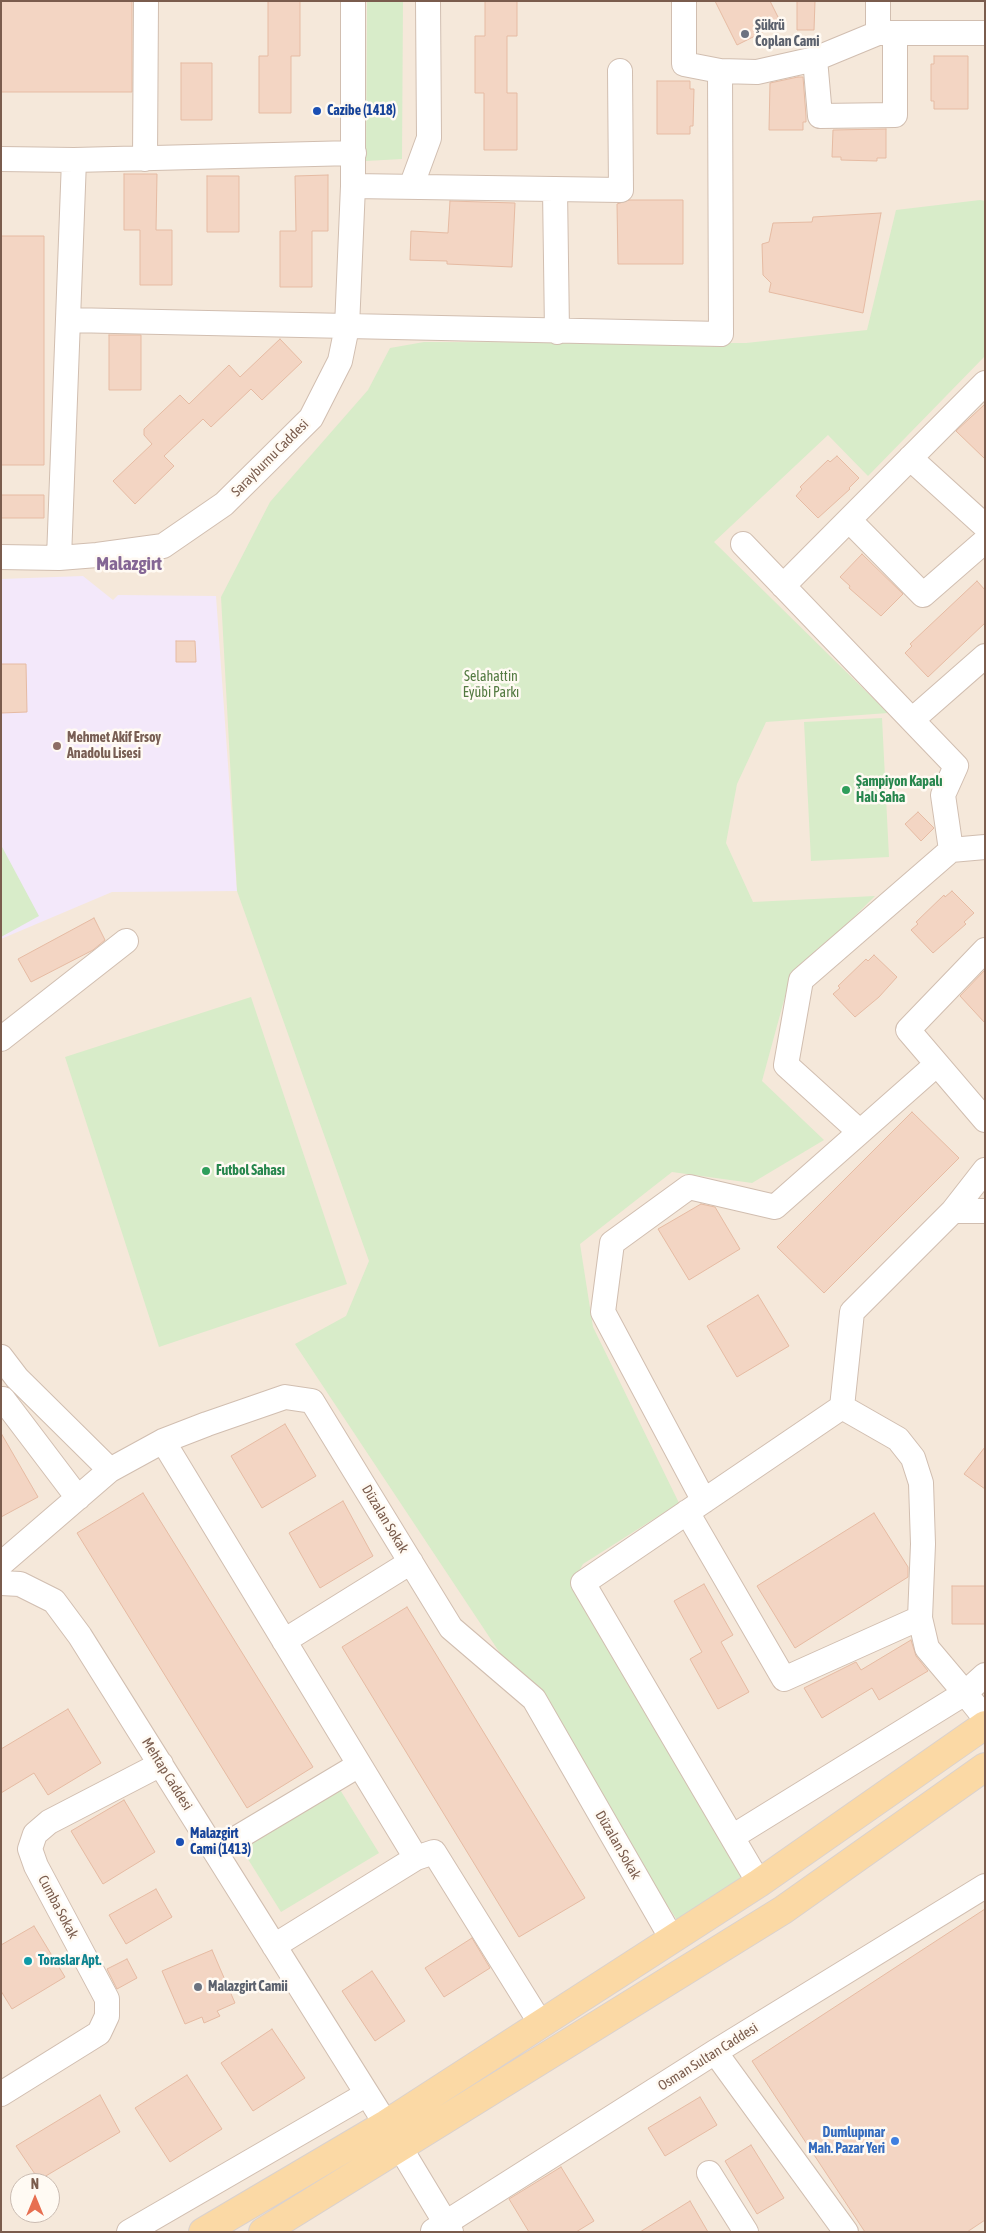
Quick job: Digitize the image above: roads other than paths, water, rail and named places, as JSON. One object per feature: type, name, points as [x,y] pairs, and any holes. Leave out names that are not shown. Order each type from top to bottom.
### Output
[{"type":"main road","points":[[203,2232],[386,2124],[759,1883],[985,1725]]},
{"type":"main road","points":[[263,2232],[783,1910],[985,1767]]},
{"type":"street","points":[[145,158],[146,1]]},
{"type":"street","name":"Sarayburnu Caddesi","points":[[1,557],[59,558],[163,546],[224,504],[311,418],[340,361],[347,327],[354,153],[353,1]]},
{"type":"street","points":[[411,187],[429,138],[428,1]]},
{"type":"street","points":[[684,1],[684,64],[720,71],[757,72],[815,60],[887,33],[985,33]]},
{"type":"street","points":[[815,60],[820,116],[895,115],[887,33],[878,1]]},
{"type":"street","points":[[353,186],[621,190],[620,71]]},
{"type":"street","points":[[68,320],[557,332],[721,334],[720,71]]},
{"type":"street","points":[[1,159],[74,160],[354,153]]},
{"type":"street","points":[[59,558],[74,160]]},
{"type":"street","points":[[555,189],[557,332]]},
{"type":"street","points":[[783,586],[985,383]]},
{"type":"street","points":[[910,458],[985,526]]},
{"type":"street","points":[[848,520],[922,595],[985,541]]},
{"type":"street","points":[[742,544],[956,766],[943,795],[950,850]]},
{"type":"street","points":[[912,720],[985,656]]},
{"type":"street","points":[[860,1132],[786,1065],[801,980],[950,850],[985,847]]},
{"type":"street","points":[[1,1038],[126,941]]},
{"type":"street","points":[[985,950],[908,1030],[985,1120]]},
{"type":"street","points":[[920,1618],[784,1679],[696,1506],[603,1312],[612,1243],[689,1187],[776,1207],[937,1064]]},
{"type":"street","points":[[759,1883],[583,1583],[842,1407],[852,1312],[953,1211],[985,1170]]},
{"type":"street","points":[[953,1211],[985,1211]]},
{"type":"street","points":[[1,1357],[17,1378],[110,1470]]},
{"type":"street","name":"Düzalan Sokak","points":[[1,1564],[110,1470],[163,1441],[285,1397],[312,1401],[451,1628],[534,1699],[672,1939]]},
{"type":"street","points":[[1,1400],[3,1399],[78,1498]]},
{"type":"street","points":[[842,1407],[898,1439],[913,1458],[921,1483],[920,1618],[927,1648],[985,1718]]},
{"type":"street","points":[[163,1441],[416,1858]]},
{"type":"street","points":[[284,1641],[411,1562]]},
{"type":"street","name":"Mehtap Caddesi","points":[[1,1583],[20,1584],[54,1601],[80,1636],[386,2124],[443,2229]]},
{"type":"street","points":[[732,1837],[965,1693],[985,1675]]},
{"type":"street","name":"Cumba Sokak","points":[[1,2094],[99,2033],[107,2016],[106,1999],[36,1866],[30,1849],[36,1834],[49,1822],[161,1764]]},
{"type":"street","points":[[216,1851],[359,1765]]},
{"type":"street","points":[[274,1946],[416,1858],[434,1852],[541,2024]]},
{"type":"street","name":"Osman Sultan Caddesi","points":[[443,2229],[715,2052],[984,1889]]},
{"type":"street","points":[[715,2052],[842,2231]]},
{"type":"street","points":[[129,2232],[367,2094]]},
{"type":"street","points":[[709,2173],[746,2232]]},
{"type":"place","name":"Şükrü Coplan Cami","points":[[745,34]]},
{"type":"place","name":"Cazibe (1418)","points":[[317,111]]},
{"type":"place","name":"Mehmet Akif Ersoy Anadolu Lisesi","points":[[57,746]]},
{"type":"place","name":"Şampiyon Kapalı Halı Saha","points":[[846,790]]},
{"type":"place","name":"Futbol Sahası","points":[[206,1171]]},
{"type":"place","name":"Malazgirt Cami (1413)","points":[[180,1842]]},
{"type":"place","name":"Toraslar Apt.","points":[[28,1961]]},
{"type":"place","name":"Malazgirt Camii","points":[[198,1987]]},
{"type":"place","name":"Dumlupınar Mah. Pazar Yeri","points":[[895,2141]]},
{"type":"district","name":"Malazgirt","points":[[129,564]]},
{"type":"park label","name":"Selahattin Eyübi Parkı","points":[[491,686]]}]
